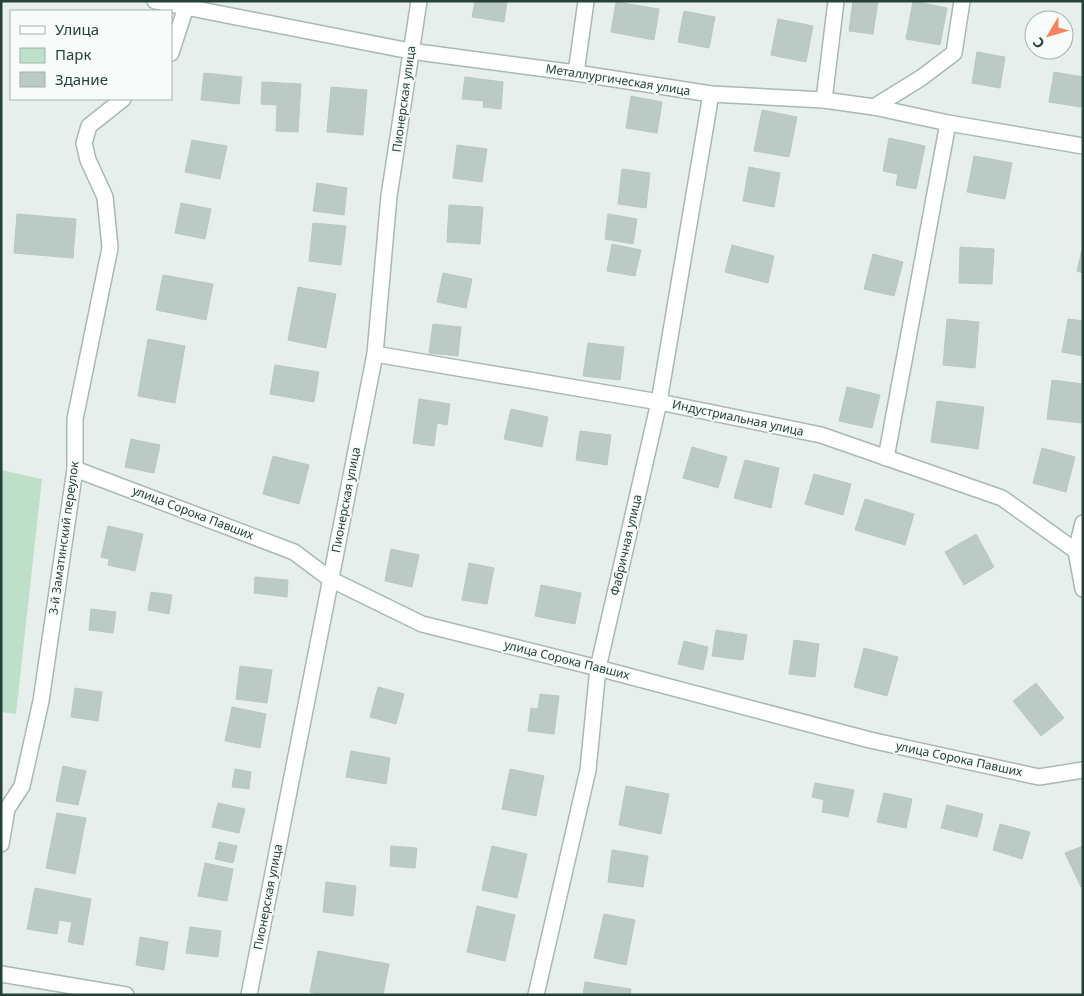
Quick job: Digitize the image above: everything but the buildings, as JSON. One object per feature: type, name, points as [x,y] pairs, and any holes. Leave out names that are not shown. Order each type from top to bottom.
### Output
[{"type":"street","name":"Металлургическая улица","points":[[155,1],[410,51],[576,73],[711,94],[824,100],[874,106],[948,123],[1083,146]]},
{"type":"street","name":"Пионерская улица","points":[[249,995],[375,354],[389,196],[419,1]]},
{"type":"street","points":[[576,73],[586,1]]},
{"type":"street","points":[[824,100],[836,1]]},
{"type":"street","points":[[874,106],[920,78],[954,53],[962,1]]},
{"type":"street","points":[[172,50],[186,8]]},
{"type":"street","name":"Фабричная улица","points":[[536,995],[588,770],[598,668],[659,402],[711,94]]},
{"type":"street","name":"3-й Заматинский переулок","points":[[1,844],[7,809],[22,786],[41,701],[75,469],[75,419],[110,248],[105,197],[88,160],[84,143],[89,126],[122,100]]},
{"type":"street","points":[[886,458],[948,123]]},
{"type":"street","name":"Индустриальная улица","points":[[375,354],[659,402],[820,435],[1002,498],[1076,551]]},
{"type":"street","name":"улица Сорока Павших","points":[[75,469],[294,552],[330,579],[422,624],[598,668],[870,740],[1039,776],[1083,770]]},
{"type":"street","points":[[1083,523],[1076,551],[1083,589]]},
{"type":"street","points":[[1,974],[126,995]]},
{"type":"green space","points":[[1,470],[42,479],[16,714],[1,712]]}]
